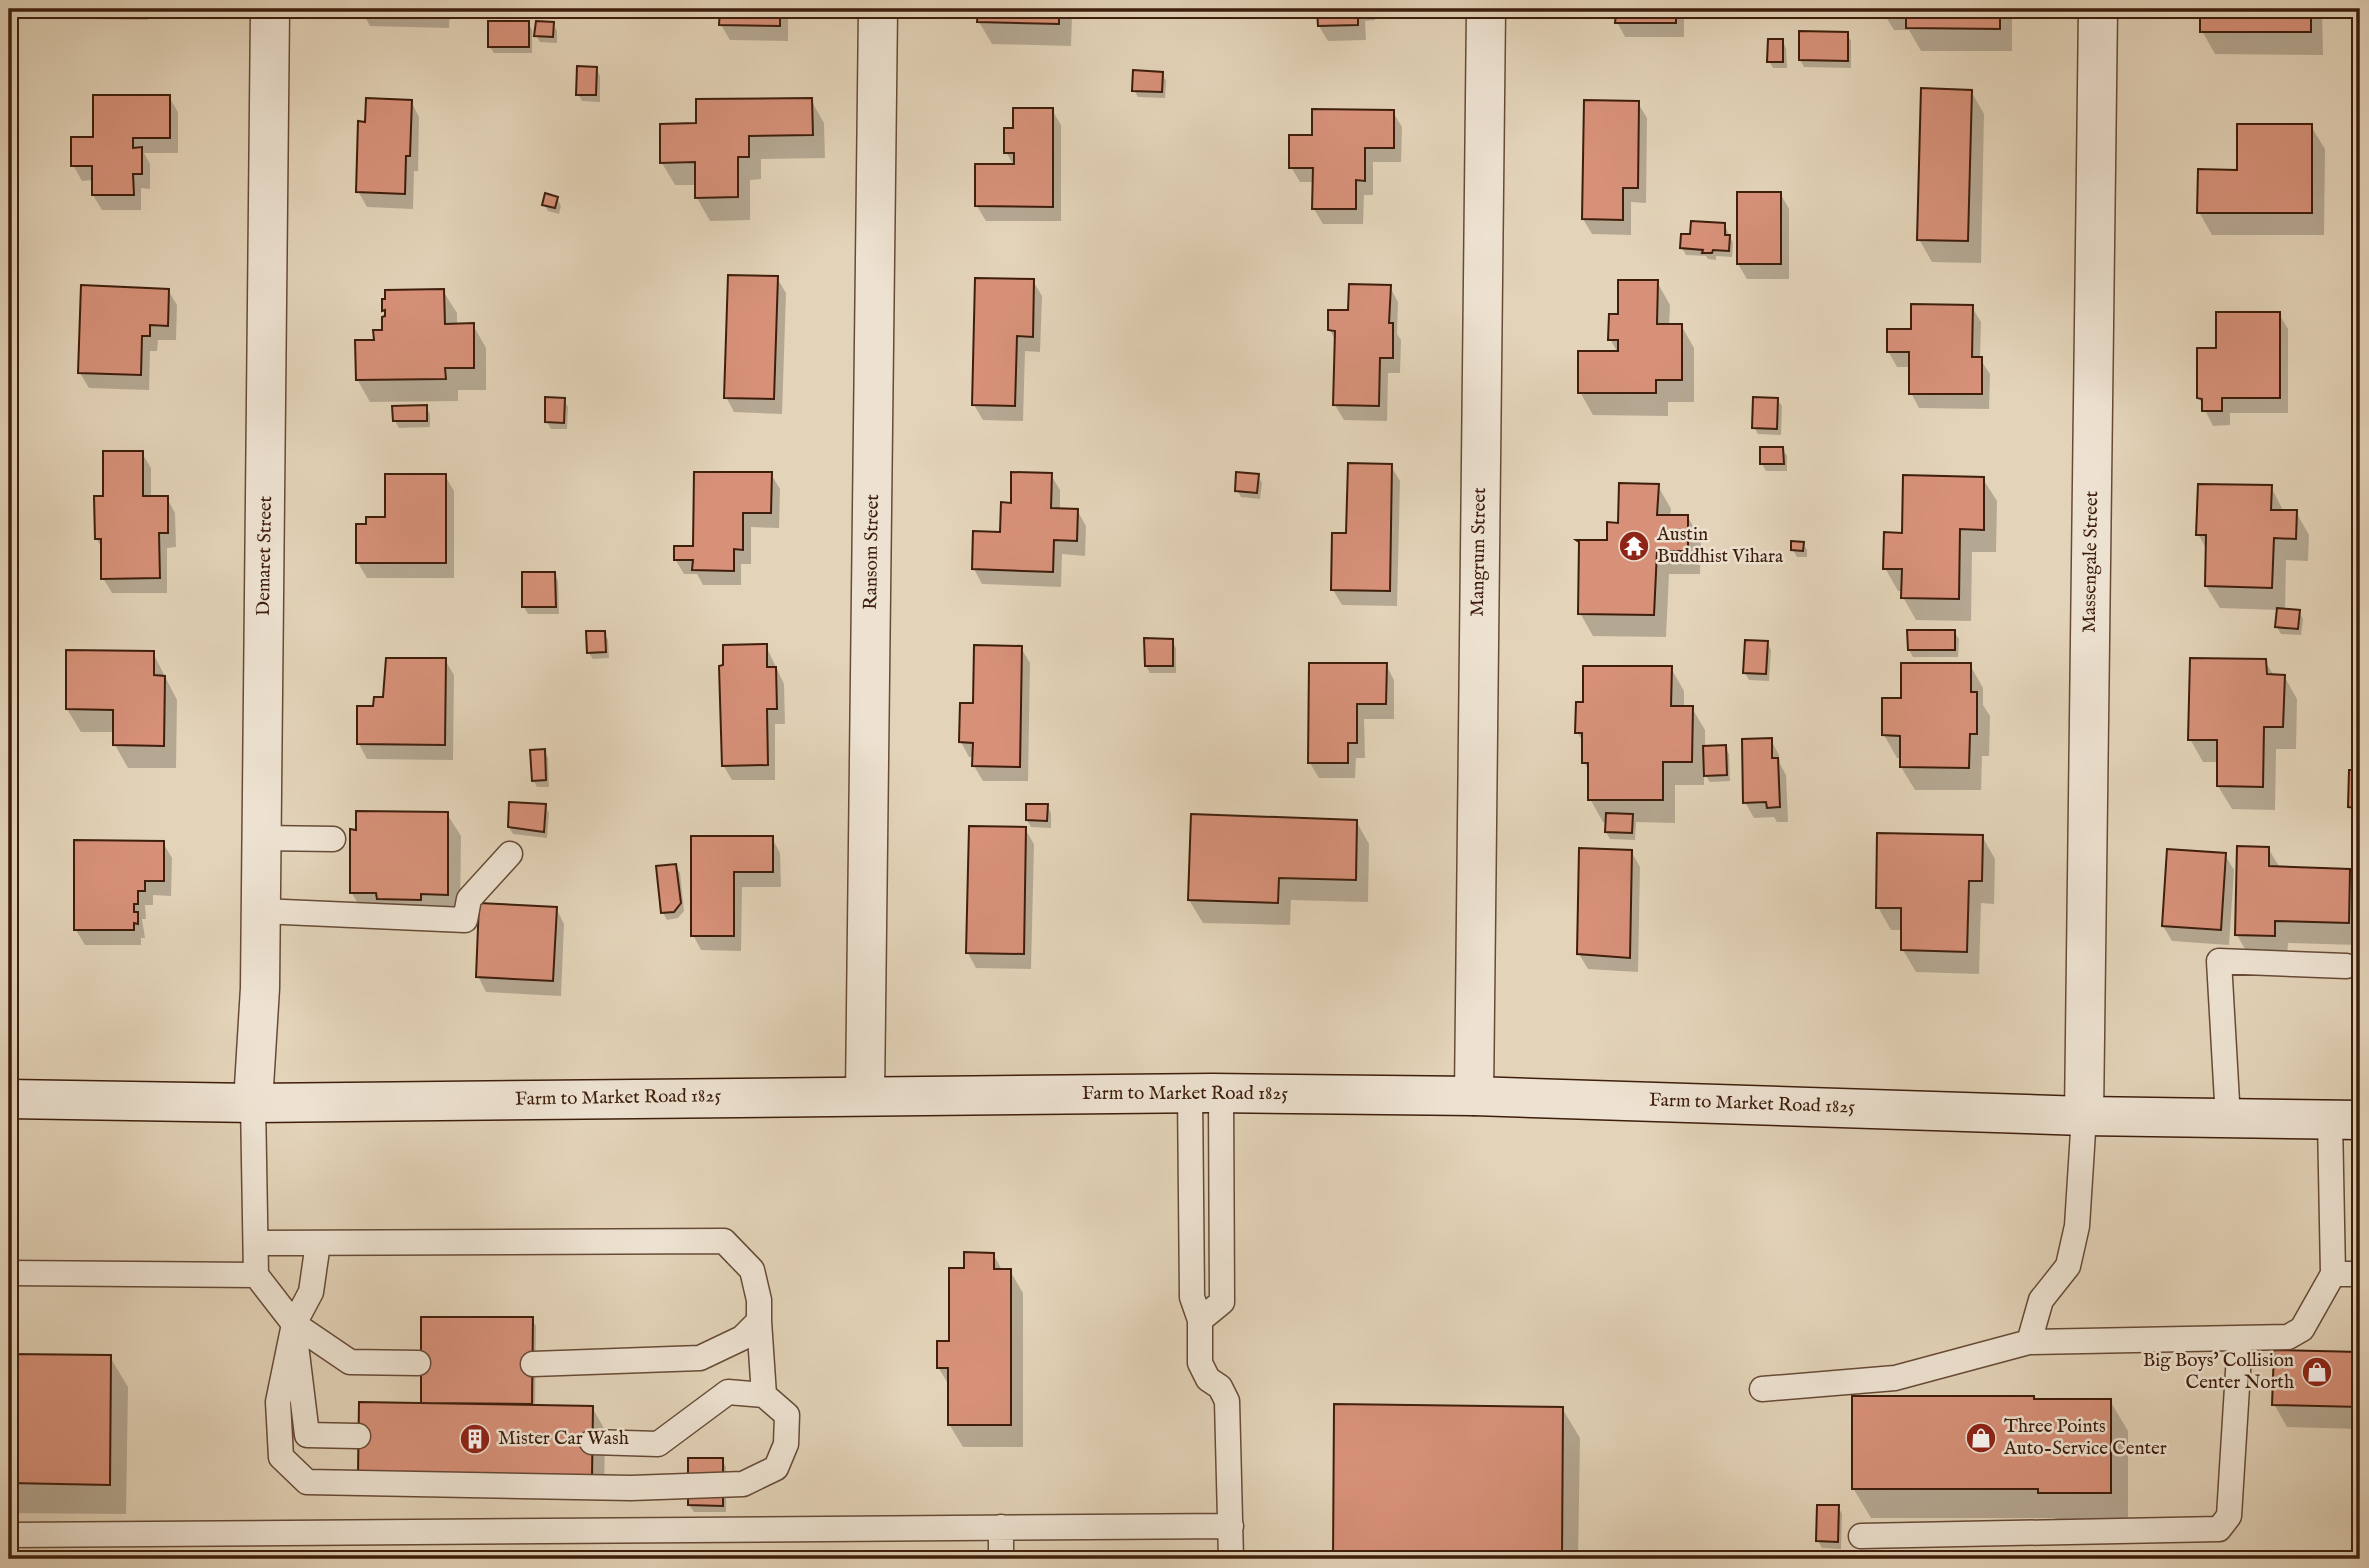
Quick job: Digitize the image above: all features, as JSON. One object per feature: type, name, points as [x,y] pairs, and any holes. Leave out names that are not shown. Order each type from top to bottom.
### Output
[{"type":"street","name":"Demaret Street","points":[[253,1103],[260,988],[270,9]]},
{"type":"street","name":"Ransom Street","points":[[865,1095],[878,9]]},
{"type":"street","name":"Mangrum Street","points":[[1474,1096],[1486,9]]},
{"type":"street","name":"Massengale Street","points":[[2084,1116],[2098,9]]},
{"type":"street","name":"Farm to Market Road 1825","points":[[9,1099],[253,1103],[1206,1093],[1474,1096],[2084,1116],[2345,1120]]},
{"type":"lane","points":[[262,838],[333,839]]},
{"type":"lane","points":[[261,911],[465,920],[469,899],[510,855]]},
{"type":"lane","points":[[2228,1119],[2219,961],[2346,966]]},
{"type":"lane","points":[[1206,1093],[1222,1302],[1200,1320],[1200,1363],[1208,1378],[1220,1388],[1227,1401],[1231,1559]]},
{"type":"lane","points":[[253,1103],[256,1275],[294,1324],[350,1362],[418,1363]]},
{"type":"lane","points":[[2029,1342],[2040,1300],[2068,1266],[2077,1226],[2084,1116]]},
{"type":"lane","points":[[1762,1389],[1895,1378],[2029,1342],[2288,1337],[2302,1329],[2333,1274],[2345,1120]]},
{"type":"lane","points":[[256,1243],[724,1241],[752,1270],[760,1300],[764,1395]]},
{"type":"lane","points":[[318,1243],[311,1292],[294,1324],[278,1402],[281,1457],[307,1482],[619,1488],[743,1484],[776,1468],[786,1444],[787,1415],[764,1395],[728,1392],[658,1444],[592,1442]]},
{"type":"lane","points":[[9,1273],[256,1275]]},
{"type":"lane","points":[[2333,1274],[2360,1274]]},
{"type":"lane","points":[[533,1364],[700,1358],[742,1338],[759,1321]]},
{"type":"lane","points":[[294,1324],[307,1435],[358,1436]]},
{"type":"lane","points":[[1861,1536],[2219,1529],[2229,1516],[2240,1339]]},
{"type":"lane","points":[[9,1535],[1231,1525]]},
{"type":"lane","points":[[1001,1527],[1001,1559]]},
{"type":"building","points":[[441,9],[441,13],[359,11]]},
{"type":"building","points":[[720,9],[780,9],[780,26],[719,25]]},
{"type":"building","points":[[978,9],[1059,9],[1059,24],[977,22]]},
{"type":"building","points":[[1317,9],[1358,9],[1358,25],[1318,26]]},
{"type":"building","points":[[1613,9],[1676,9],[1676,23],[1615,23],[1616,14],[1613,14]]},
{"type":"building","points":[[1906,9],[2000,9],[2000,29],[1906,28]]},
{"type":"building","points":[[2200,9],[2311,9],[2311,32],[2200,32]]},
{"type":"building","points":[[2358,9],[2360,75],[2355,75]]},
{"type":"building","points":[[488,21],[529,21],[529,47],[488,47]]},
{"type":"building","points":[[536,21],[554,22],[553,37],[534,36]]},
{"type":"building","points":[[1799,31],[1848,32],[1848,61],[1799,60]]},
{"type":"building","points":[[1768,39],[1783,39],[1783,62],[1767,62]]},
{"type":"building","points":[[577,66],[597,67],[596,95],[576,95]]},
{"type":"building","points":[[1133,70],[1163,72],[1162,92],[1132,91]]},
{"type":"building","points":[[1921,88],[1972,90],[1968,241],[1917,240]]},
{"type":"building","points":[[93,95],[170,95],[170,138],[133,138],[133,148],[142,147],[142,174],[133,174],[134,195],[92,195],[92,166],[71,166],[71,137],[93,137]]},
{"type":"building","points":[[366,98],[412,100],[410,156],[406,156],[405,194],[356,192],[358,121],[365,122]]},
{"type":"building","points":[[812,98],[813,135],[749,136],[749,157],[738,157],[738,197],[695,198],[695,162],[660,163],[660,124],[696,123],[696,99]]},
{"type":"building","points":[[1584,100],[1639,101],[1638,188],[1623,188],[1623,220],[1582,219]]},
{"type":"building","points":[[1013,108],[1053,108],[1053,207],[975,206],[975,164],[1014,164],[1014,153],[1004,153],[1004,128],[1013,128]]},
{"type":"building","points":[[1312,109],[1394,110],[1394,148],[1365,148],[1365,181],[1356,180],[1356,209],[1312,209],[1313,168],[1289,168],[1289,135],[1312,135]]},
{"type":"building","points":[[2237,124],[2312,124],[2312,213],[2197,213],[2198,169],[2237,170]]},
{"type":"building","points":[[1737,192],[1781,192],[1781,264],[1737,264]]},
{"type":"building","points":[[545,193],[558,197],[555,208],[542,205]]},
{"type":"building","points":[[1691,221],[1725,223],[1725,235],[1730,235],[1729,251],[1713,250],[1712,253],[1702,253],[1703,250],[1680,248],[1681,234],[1690,234]]},
{"type":"building","points":[[728,275],[778,276],[774,399],[724,398]]},
{"type":"building","points":[[975,278],[1034,279],[1033,337],[1017,336],[1015,406],[972,405]]},
{"type":"building","points":[[1618,280],[1658,280],[1657,324],[1682,324],[1682,380],[1656,380],[1656,393],[1578,393],[1578,351],[1618,351],[1618,340],[1608,340],[1609,314],[1618,314]]},
{"type":"building","points":[[1349,284],[1391,285],[1389,323],[1393,323],[1393,358],[1380,358],[1379,406],[1333,405],[1335,331],[1328,330],[1328,310],[1348,310]]},
{"type":"building","points":[[81,285],[169,289],[168,326],[150,325],[150,336],[142,336],[141,375],[78,373]]},
{"type":"building","points":[[444,289],[445,324],[474,323],[474,368],[445,368],[446,379],[356,380],[355,340],[374,340],[373,330],[382,330],[385,310],[382,311],[382,299],[385,299],[385,290]]},
{"type":"building","points":[[1911,304],[1973,305],[1972,357],[1982,357],[1982,394],[1909,394],[1909,352],[1887,352],[1887,329],[1911,329]]},
{"type":"building","points":[[2216,312],[2280,312],[2280,398],[2222,398],[2222,411],[2202,411],[2202,399],[2197,398],[2197,348],[2216,348]]},
{"type":"building","points":[[545,397],[565,398],[564,423],[545,422]]},
{"type":"building","points":[[1753,397],[1778,398],[1777,429],[1752,428]]},
{"type":"building","points":[[427,405],[427,421],[393,421],[392,406]]},
{"type":"building","points":[[1760,447],[1783,447],[1784,464],[1760,464]]},
{"type":"building","points":[[103,451],[143,451],[143,496],[168,496],[168,533],[159,533],[160,578],[101,579],[101,539],[95,539],[94,496],[103,496]]},
{"type":"building","points":[[2353,452],[2360,452],[2360,483],[2353,483]]},
{"type":"building","points":[[1348,463],[1392,464],[1390,591],[1331,590],[1332,533],[1346,533]]},
{"type":"building","points":[[694,472],[772,472],[771,513],[743,513],[743,550],[734,549],[734,571],[692,570],[693,560],[674,560],[674,546],[693,546]]},
{"type":"building","points":[[1011,472],[1052,473],[1051,508],[1078,509],[1077,541],[1054,540],[1053,572],[972,569],[973,531],[1000,532],[1001,502],[1011,503]]},
{"type":"building","points":[[1236,472],[1259,474],[1257,493],[1235,491]]},
{"type":"building","points":[[385,474],[446,474],[446,563],[356,563],[356,524],[366,524],[366,517],[385,517]]},
{"type":"building","points":[[1903,475],[1984,477],[1984,530],[1960,529],[1959,599],[1901,598],[1902,569],[1883,569],[1884,532],[1902,533]]},
{"type":"building","name":"Austin Buddhist Vihara","points":[[1619,483],[1659,484],[1657,515],[1688,515],[1688,551],[1657,551],[1654,615],[1578,614],[1579,542],[1576,540],[1607,540],[1607,522],[1618,523]]},
{"type":"building","points":[[2198,484],[2272,485],[2271,510],[2297,510],[2296,539],[2274,538],[2272,588],[2205,586],[2206,535],[2196,535]]},
{"type":"building","points":[[1791,541],[1804,542],[1803,551],[1791,550]]},
{"type":"building","points":[[522,572],[555,572],[556,607],[522,607]]},
{"type":"building","points":[[2277,608],[2300,610],[2298,629],[2275,627]]},
{"type":"building","points":[[1907,630],[1955,630],[1955,650],[1908,650]]},
{"type":"building","points":[[586,631],[605,631],[606,652],[587,653]]},
{"type":"building","points":[[1144,638],[1173,639],[1173,666],[1145,666]]},
{"type":"building","points":[[1745,640],[1768,641],[1766,674],[1743,673]]},
{"type":"building","points":[[767,644],[767,667],[776,667],[777,709],[767,709],[768,765],[722,766],[719,666],[723,665],[723,645]]},
{"type":"building","points":[[974,645],[1022,646],[1020,767],[972,766],[973,743],[959,742],[960,703],[973,703]]},
{"type":"building","points":[[66,650],[154,651],[154,675],[165,676],[164,746],[113,745],[113,710],[66,709]]},
{"type":"building","points":[[386,658],[446,658],[445,745],[357,744],[357,706],[373,706],[374,697],[383,697]]},
{"type":"building","points":[[2190,658],[2266,659],[2267,674],[2285,675],[2283,727],[2264,727],[2263,787],[2217,786],[2217,740],[2188,740]]},
{"type":"building","points":[[1309,663],[1387,663],[1386,704],[1357,704],[1357,743],[1348,743],[1348,763],[1308,763]]},
{"type":"building","points":[[1901,663],[1971,663],[1971,692],[1977,692],[1977,734],[1970,734],[1969,768],[1900,767],[1900,736],[1882,735],[1882,698],[1901,698]]},
{"type":"building","points":[[1583,666],[1672,666],[1671,706],[1693,706],[1692,762],[1663,762],[1663,800],[1588,800],[1588,763],[1582,763],[1582,733],[1575,733],[1576,702],[1583,702]]},
{"type":"building","points":[[1772,738],[1772,758],[1778,758],[1780,807],[1767,808],[1766,802],[1743,803],[1742,739]]},
{"type":"building","points":[[1726,745],[1727,775],[1704,776],[1703,746]]},
{"type":"building","points":[[545,749],[546,780],[532,781],[530,750]]},
{"type":"building","points":[[2349,770],[2360,770],[2360,808],[2348,807]]},
{"type":"building","points":[[509,802],[546,804],[544,832],[508,827]]},
{"type":"building","points":[[1026,804],[1048,804],[1047,821],[1026,820]]},
{"type":"building","points":[[356,811],[448,812],[448,895],[421,894],[421,900],[377,899],[376,893],[350,893],[350,829],[356,830]]},
{"type":"building","points":[[1606,813],[1633,814],[1632,833],[1605,832]]},
{"type":"building","points":[[1191,814],[1357,820],[1356,880],[1279,878],[1278,903],[1188,900]]},
{"type":"building","points":[[969,826],[1026,827],[1024,954],[966,953]]},
{"type":"building","points":[[1877,833],[1983,835],[1982,881],[1969,881],[1967,952],[1901,950],[1901,908],[1876,908]]},
{"type":"building","points":[[691,836],[773,836],[773,872],[734,872],[734,936],[691,936]]},
{"type":"building","points":[[74,840],[164,841],[164,881],[145,881],[145,891],[138,891],[138,904],[134,904],[134,912],[138,912],[138,924],[134,923],[134,930],[74,930]]},
{"type":"building","points":[[2237,846],[2269,847],[2269,866],[2350,869],[2349,923],[2275,921],[2275,936],[2235,935]]},
{"type":"building","points":[[1579,848],[1632,850],[1630,958],[1577,954]]},
{"type":"building","points":[[2167,849],[2226,853],[2221,930],[2162,926]]},
{"type":"building","points":[[676,864],[681,903],[674,912],[661,913],[656,866]]},
{"type":"building","points":[[479,903],[557,907],[553,981],[476,977]]},
{"type":"building","points":[[964,1252],[994,1253],[994,1269],[1011,1269],[1011,1425],[948,1425],[948,1368],[937,1368],[937,1341],[949,1341],[949,1268],[964,1268]]},
{"type":"building","points":[[421,1317],[533,1317],[532,1404],[421,1403]]},
{"type":"building","name":"Big Boys' Collision Center North","points":[[2274,1350],[2360,1352],[2360,1407],[2272,1405]]},
{"type":"building","points":[[9,1354],[111,1355],[110,1485],[9,1483]]},
{"type":"building","name":"Three Points Auto-Service Center","points":[[1852,1396],[2034,1396],[2034,1399],[2111,1399],[2111,1493],[2038,1493],[2038,1489],[1852,1489]]},
{"type":"building","name":"Mister Car Wash","points":[[359,1402],[593,1406],[592,1478],[358,1474]]},
{"type":"building","points":[[1334,1404],[1563,1407],[1562,1559],[1333,1559]]},
{"type":"building","points":[[688,1458],[723,1458],[723,1506],[688,1505]]},
{"type":"building","points":[[1817,1505],[1839,1505],[1838,1542],[1816,1541]]},
{"type":"place","name":"Austin Buddhist Vihara","points":[[1634,546]]},
{"type":"place","name":"Big Boys' Collision Center North","points":[[2317,1372]]},
{"type":"place","name":"Three Points Auto-Service Center","points":[[1981,1438]]},
{"type":"place","name":"Mister Car Wash","points":[[475,1439]]}]
